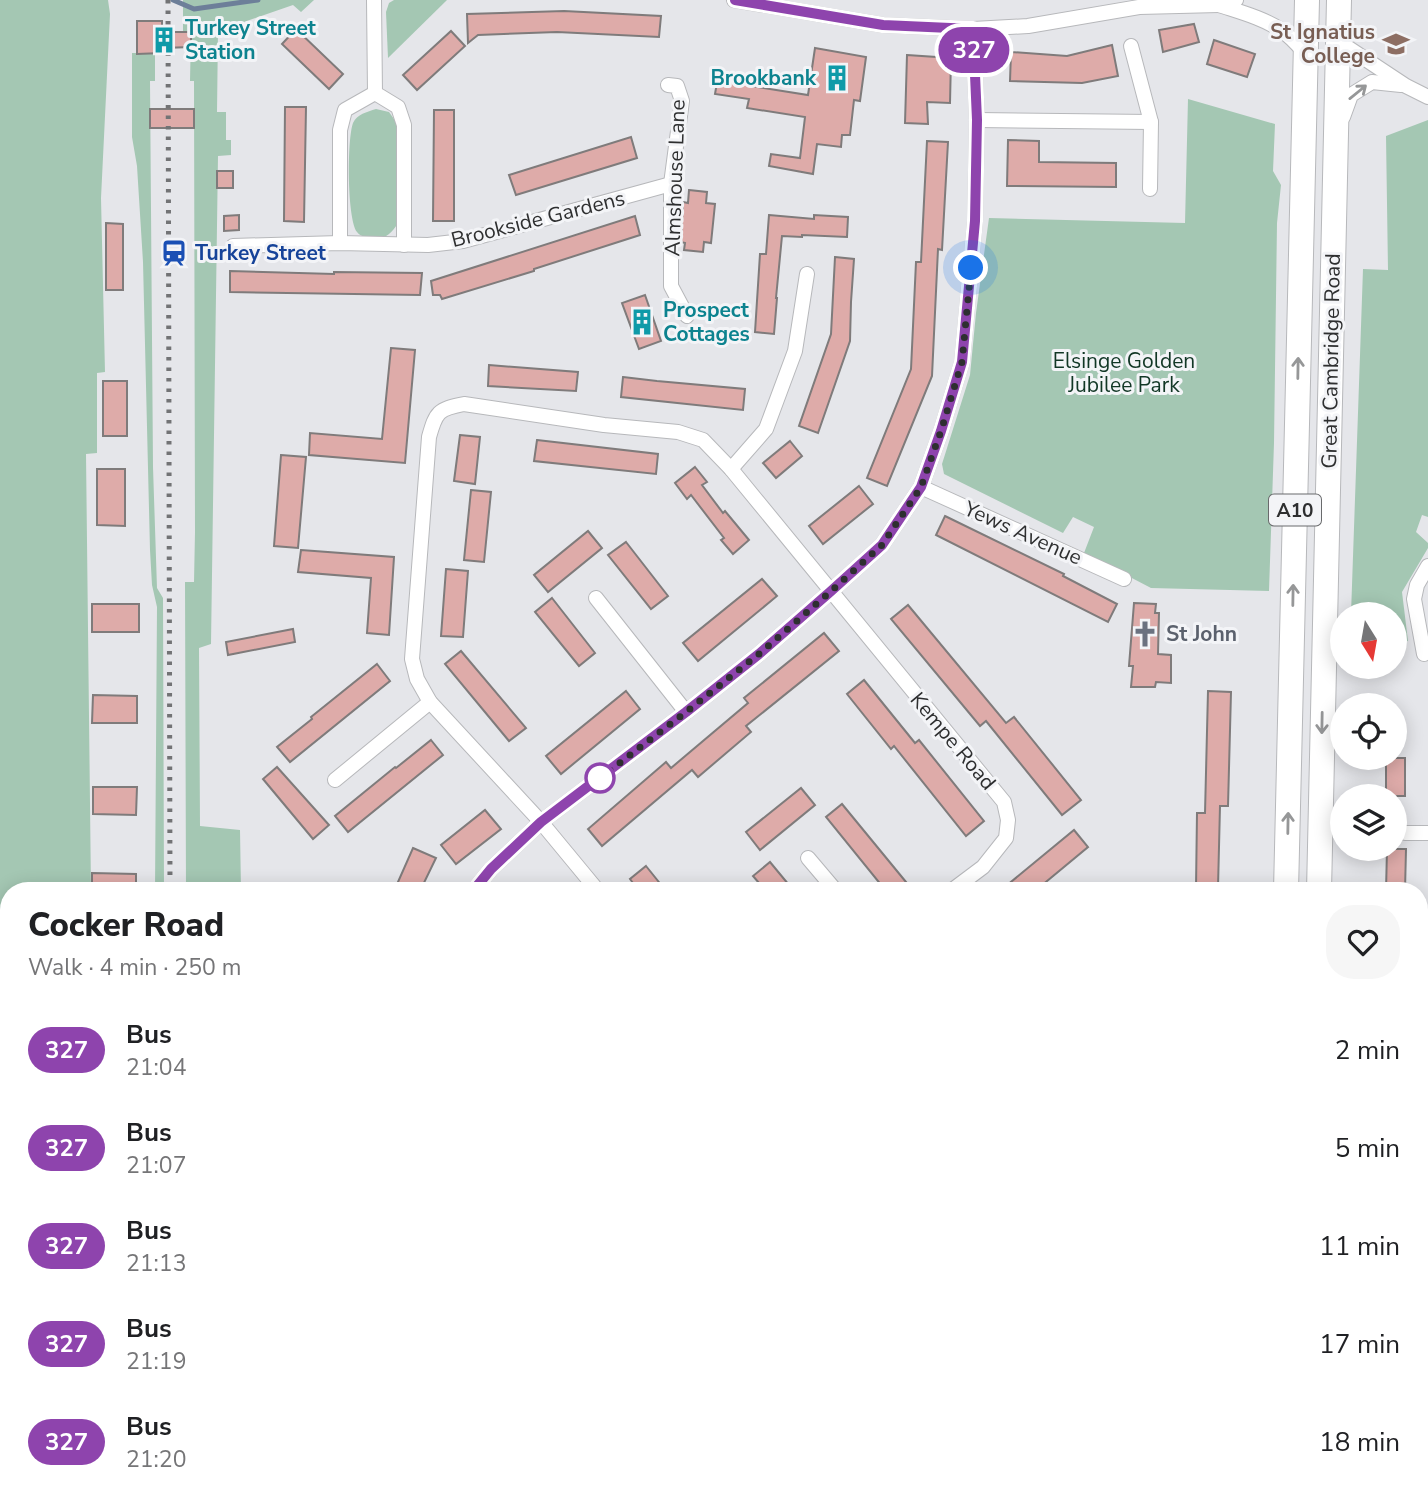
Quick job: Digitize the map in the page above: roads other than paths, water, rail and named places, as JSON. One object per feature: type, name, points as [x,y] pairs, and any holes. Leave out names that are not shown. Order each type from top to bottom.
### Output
[{"type":"highway","name":"Great Cambridge Road","points":[[1286,882],[1307,0]]},
{"type":"highway","name":"Great Cambridge Road","points":[[1319,882],[1339,0]]},
{"type":"street","points":[[374,0],[375,93]]},
{"type":"street","points":[[734,0],[883,25],[973,29],[1028,26],[1139,7],[1219,5],[1236,0]]},
{"type":"street","points":[[1219,5],[1280,29],[1305,53]]},
{"type":"street","points":[[480,882],[541,822],[759,654],[830,592],[882,545],[921,487],[962,362],[975,221],[977,120],[973,29]]},
{"type":"street","points":[[1338,41],[1406,86],[1428,97]]},
{"type":"street","points":[[1130,46],[1151,122],[1150,189]]},
{"type":"street","points":[[1335,137],[1351,95],[1372,82],[1406,86]]},
{"type":"street","name":"Almshouse Lane","points":[[668,85],[677,86],[682,101],[671,184],[671,286],[687,316]]},
{"type":"street","points":[[340,243],[340,130],[345,110],[375,93]]},
{"type":"street","points":[[375,93],[398,107],[404,125],[404,245]]},
{"type":"street","points":[[977,120],[1151,122]]},
{"type":"street","name":"Brookside Gardens","points":[[233,246],[340,243],[428,245],[463,241],[671,184]]},
{"type":"street","points":[[731,469],[765,429],[796,351],[807,274]]},
{"type":"street","name":"Kempe Road","points":[[430,702],[417,679],[412,659],[429,437],[435,416],[449,407],[464,404],[604,425],[678,432],[703,440],[731,469],[1004,802],[1008,820],[1006,838],[983,867],[963,882]]},
{"type":"street","name":"Yews Avenue","points":[[921,487],[1124,579]]},
{"type":"street","points":[[1424,654],[1414,599],[1417,585],[1428,566]]},
{"type":"street","points":[[596,598],[686,712]]},
{"type":"street","points":[[335,780],[430,702],[541,822],[591,882]]},
{"type":"street","points":[[1407,833],[1428,832]]},
{"type":"street","points":[[808,858],[828,882]]},
{"type":"waterway","points":[[173,0],[194,9],[258,0]]},
{"type":"railway","points":[[168,0],[170,882]]},
{"type":"place","name":"Turkey Street Station","points":[[164,40]]},
{"type":"place","name":"St Ignatius College","points":[[1396,44]]},
{"type":"place","name":"Brookbank","points":[[837,78]]},
{"type":"place","name":"Turkey Street","points":[[174,253]]},
{"type":"place","name":"Prospect Cottages","points":[[642,322]]},
{"type":"place","name":"St John","points":[[1145,634]]},
{"type":"park label","name":"Elsinge Golden Jubilee Park","points":[[1124,373]]}]
